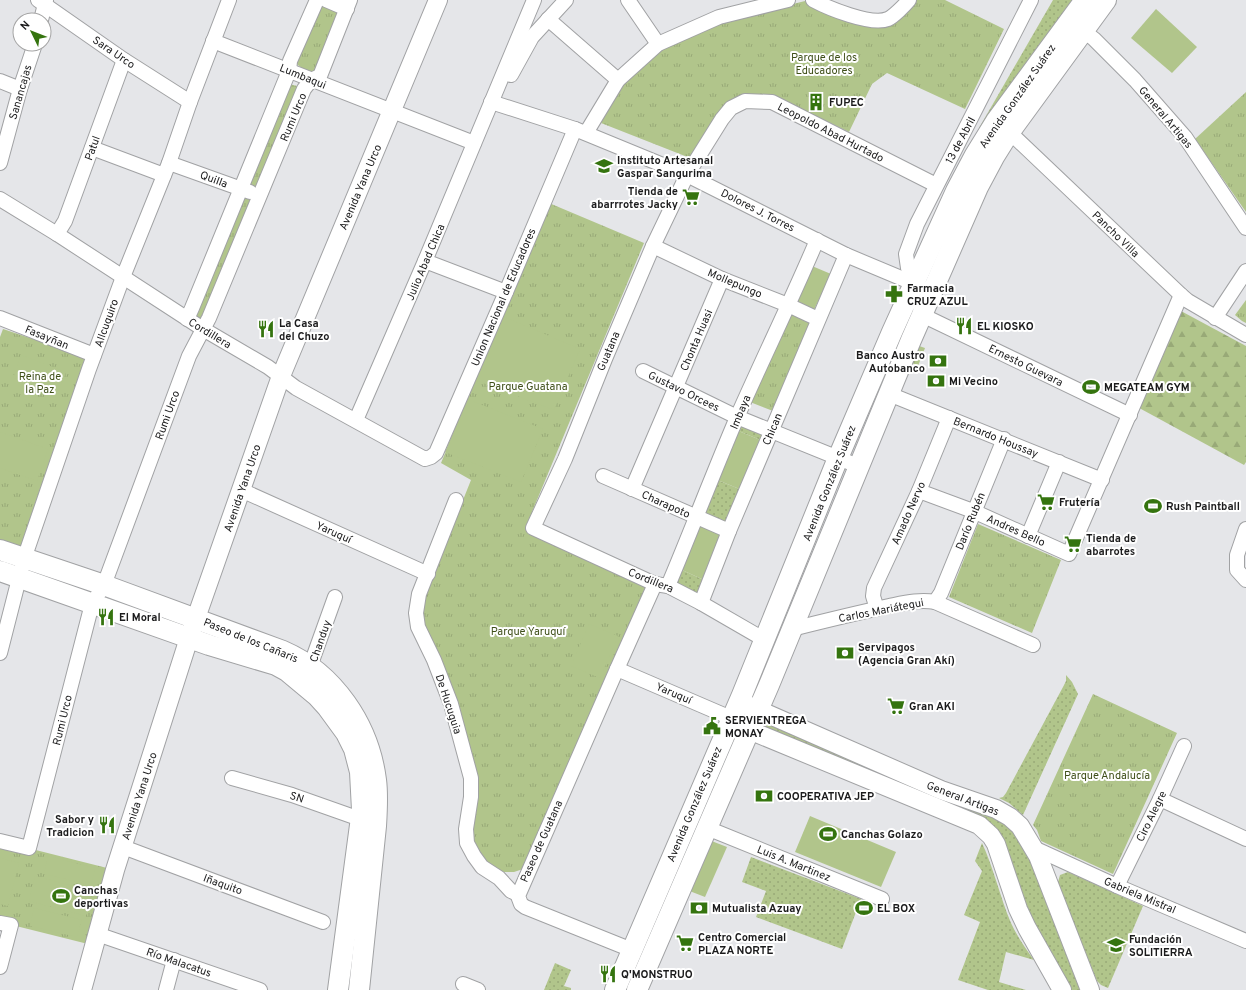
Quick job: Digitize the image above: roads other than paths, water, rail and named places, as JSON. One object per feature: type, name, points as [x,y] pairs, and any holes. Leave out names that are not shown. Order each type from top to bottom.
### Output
[{"type":"main road","name":"Avenida González Suárez","points":[[1077,25],[1085,0]]},
{"type":"main road","name":"Avenida González Suárez","points":[[615,990],[765,640],[838,458],[892,332],[923,287],[956,191],[975,155],[1003,127],[1077,25],[1106,0]]},
{"type":"main road","name":"Avenida González Suárez","points":[[642,989],[707,828],[792,629],[858,466],[922,315],[923,287]]},
{"type":"main road","name":"Paseo de los Cañaris","points":[[0,550],[104,585],[288,653],[311,666],[330,683],[354,715],[368,744],[376,779],[376,826],[359,990]]},
{"type":"main road","name":"Paseo de los Cañaris","points":[[0,571],[189,638],[276,665],[304,684],[327,707],[346,734],[354,749],[360,772],[361,784],[362,810],[338,990]]},
{"type":"street","name":"Allcuquiro","points":[[0,653],[24,559],[94,355],[123,276],[167,169],[190,102],[229,0]]},
{"type":"street","name":"Rumi Urco","points":[[187,318],[242,189],[290,71],[290,61],[317,0]]},
{"type":"street","points":[[326,0],[348,4]]},
{"type":"street","name":"Avenida Yana Urco","points":[[82,990],[123,847],[189,638],[281,376],[438,0]]},
{"type":"street","name":"Julio Abad Chica","points":[[356,420],[425,261],[534,0]]},
{"type":"street","points":[[628,0],[658,44]]},
{"type":"street","name":"Union Nacional de Educadores","points":[[425,459],[436,453],[506,292],[580,131],[618,80],[658,44],[719,17],[788,0]]},
{"type":"street","points":[[813,0],[849,16],[876,20],[888,19],[909,0]]},
{"type":"street","name":"13 de Abril","points":[[923,287],[908,268],[906,254],[917,224],[1031,0]]},
{"type":"street","name":"Julio Abad Chica","points":[[491,102],[504,87],[532,37],[561,1]]},
{"type":"street","points":[[42,12],[43,2]]},
{"type":"street","name":"Sara Urco","points":[[43,2],[124,60],[190,102]]},
{"type":"street","name":"Rumi Urco","points":[[0,841],[29,848],[92,604],[104,585],[189,356],[203,328],[304,89],[311,80],[320,76],[348,4]]},
{"type":"street","points":[[548,19],[618,80]]},
{"type":"street","name":"General Artigas","points":[[1077,25],[1094,39],[1135,80],[1185,137],[1246,228]]},
{"type":"street","name":"Lumbaqui","points":[[213,41],[474,143]]},
{"type":"street","name":"Sanancajas","points":[[0,163],[32,52]]},
{"type":"street","name":"Patul","points":[[57,234],[65,220],[124,60]]},
{"type":"street","points":[[0,80],[20,89]]},
{"type":"street","name":"Dolores J. Torres","points":[[491,102],[580,131],[687,175],[846,255],[923,287]]},
{"type":"street","name":"Leopoldo Abad Hurtado","points":[[687,175],[722,119],[731,108],[745,102],[772,102],[936,185]]},
{"type":"street","name":"Pancho Villa","points":[[1003,127],[1181,296],[1215,318],[1246,334]]},
{"type":"street","name":"Quilla","points":[[92,148],[260,195]]},
{"type":"street","name":"Guatana","points":[[533,528],[565,459],[605,359],[653,246],[687,175]]},
{"type":"street","name":"Cordillera","points":[[0,199],[187,318],[268,367],[296,388],[425,459]]},
{"type":"street","name":"Imbaya","points":[[662,585],[697,518],[737,417],[817,240]]},
{"type":"street","name":"Mollepungo","points":[[653,246],[722,279],[788,305],[818,319]]},
{"type":"street","name":"Chican","points":[[700,603],[846,255]]},
{"type":"street","points":[[425,261],[506,292]]},
{"type":"street","points":[[1215,318],[1246,271]]},
{"type":"street","name":"Chonta Huasi","points":[[632,489],[722,279]]},
{"type":"street","points":[[1102,480],[1181,296]]},
{"type":"street","name":"Ernesto Guevara","points":[[922,315],[1130,415]]},
{"type":"street","name":"Fasayñan","points":[[0,318],[94,355]]},
{"type":"street","name":"Gustavo Orcees","points":[[643,371],[737,417],[858,466]]},
{"type":"street","name":"Bernardo Houssay","points":[[889,394],[1004,439],[1102,480]]},
{"type":"street","name":"Amado Nervo","points":[[877,609],[873,596],[874,588],[919,491],[949,418]]},
{"type":"street","name":"Darío Rubén","points":[[935,602],[941,593],[1004,439]]},
{"type":"street","points":[[1028,536],[1059,462]]},
{"type":"street","name":"Charapoto","points":[[603,476],[729,531]]},
{"type":"street","name":"Andres Bello","points":[[919,491],[974,511],[1069,554],[1102,480]]},
{"type":"street","name":"Yaruquí","points":[[241,490],[428,574]]},
{"type":"street","name":"De Hucuguia","points":[[456,500],[419,594],[416,613],[418,627],[434,660],[451,704],[471,778],[471,797],[466,829],[467,843],[482,867],[499,878],[511,891],[518,894]]},
{"type":"street","name":"Cordillera","points":[[533,528],[700,603],[765,640]]},
{"type":"street","points":[[1246,529],[1237,555],[1237,570],[1246,580]]},
{"type":"street","name":"Paseo de Guatana","points":[[632,950],[525,907],[519,900],[518,894],[617,669],[662,585]]},
{"type":"street","name":"Chanduy","points":[[304,684],[335,597]]},
{"type":"street","name":"Carlos Mariátegui","points":[[792,629],[877,609],[928,600],[1033,645]]},
{"type":"street","name":"Yaruquí","points":[[617,669],[735,710]]},
{"type":"street","name":"General Artigas","points":[[735,710],[758,710],[937,798],[978,825],[991,836],[998,851],[1018,909],[1062,990]]},
{"type":"street","name":"General Artigas","points":[[735,710],[749,730],[937,798],[996,809],[1010,817],[1020,826],[1034,848],[1044,868],[1090,990]]},
{"type":"street","name":"Ciro Alegre","points":[[1117,886],[1160,799],[1184,746]]},
{"type":"street","name":"SN","points":[[232,778],[292,795],[360,818]]},
{"type":"street","points":[[1160,799],[1246,839]]},
{"type":"street","name":"Luis A. Martinez","points":[[707,828],[882,899]]},
{"type":"street","name":"Iñaquito","points":[[123,847],[323,922]]},
{"type":"street","name":"Gabriela Mistral","points":[[1034,848],[1117,886],[1246,941]]},
{"type":"street","points":[[0,967],[5,924]]},
{"type":"street","name":"Río Malacatus","points":[[97,934],[260,990]]},
{"type":"street","points":[[166,990],[174,960]]},
{"type":"street","points":[[462,984],[478,990]]},
{"type":"place","name":"FUPEC","points":[[816,102]]},
{"type":"place","name":"Instituto Artesanal Gaspar Sangurima","points":[[604,166]]},
{"type":"place","name":"Tienda de abarrrotes Jacky","points":[[691,197]]},
{"type":"place","name":"Farmacia CRUZ AZUL","points":[[894,294]]},
{"type":"place","name":"EL KIOSKO","points":[[964,326]]},
{"type":"place","name":"La Casa del Chuzo","points":[[266,329]]},
{"type":"place","name":"Banco Austro Autobanco","points":[[938,361]]},
{"type":"place","name":"Mi Vecino","points":[[936,381]]},
{"type":"place","name":"MEGATEAM GYM","points":[[1091,387]]},
{"type":"place","name":"Frutería","points":[[1046,502]]},
{"type":"place","name":"Rush Paintball","points":[[1153,506]]},
{"type":"place","name":"Tienda de abarrotes","points":[[1073,544]]},
{"type":"place","name":"El Moral","points":[[106,617]]},
{"type":"place","name":"Servipagos (Agencia Gran Akí)","points":[[845,653]]},
{"type":"place","name":"Gran AKI","points":[[896,706]]},
{"type":"place","name":"SERVIENTREGA MONAY","points":[[712,726]]},
{"type":"place","name":"COOPERATIVA JEP","points":[[764,796]]},
{"type":"place","name":"Sabor y Tradicion","points":[[107,825]]},
{"type":"place","name":"Canchas Golazo","points":[[828,834]]},
{"type":"place","name":"Canchas deportivas","points":[[61,896]]},
{"type":"place","name":"Mutualista Azuay","points":[[699,908]]},
{"type":"place","name":"EL BOX","points":[[864,908]]},
{"type":"place","name":"Centro Comercial PLAZA NORTE","points":[[685,943]]},
{"type":"place","name":"Fundación SOLITIERRA","points":[[1116,945]]},
{"type":"place","name":"Q'MONSTRUO","points":[[608,974]]},
{"type":"park label","name":"Parque de los Educadores","points":[[824,63]]},
{"type":"park label","name":"Reina de la Paz","points":[[40,382]]},
{"type":"park label","name":"Parque Guatana","points":[[528,386]]},
{"type":"park label","name":"Parque Yaruquí","points":[[528,631]]},
{"type":"park label","name":"Parque Andalucía","points":[[1107,775]]}]
